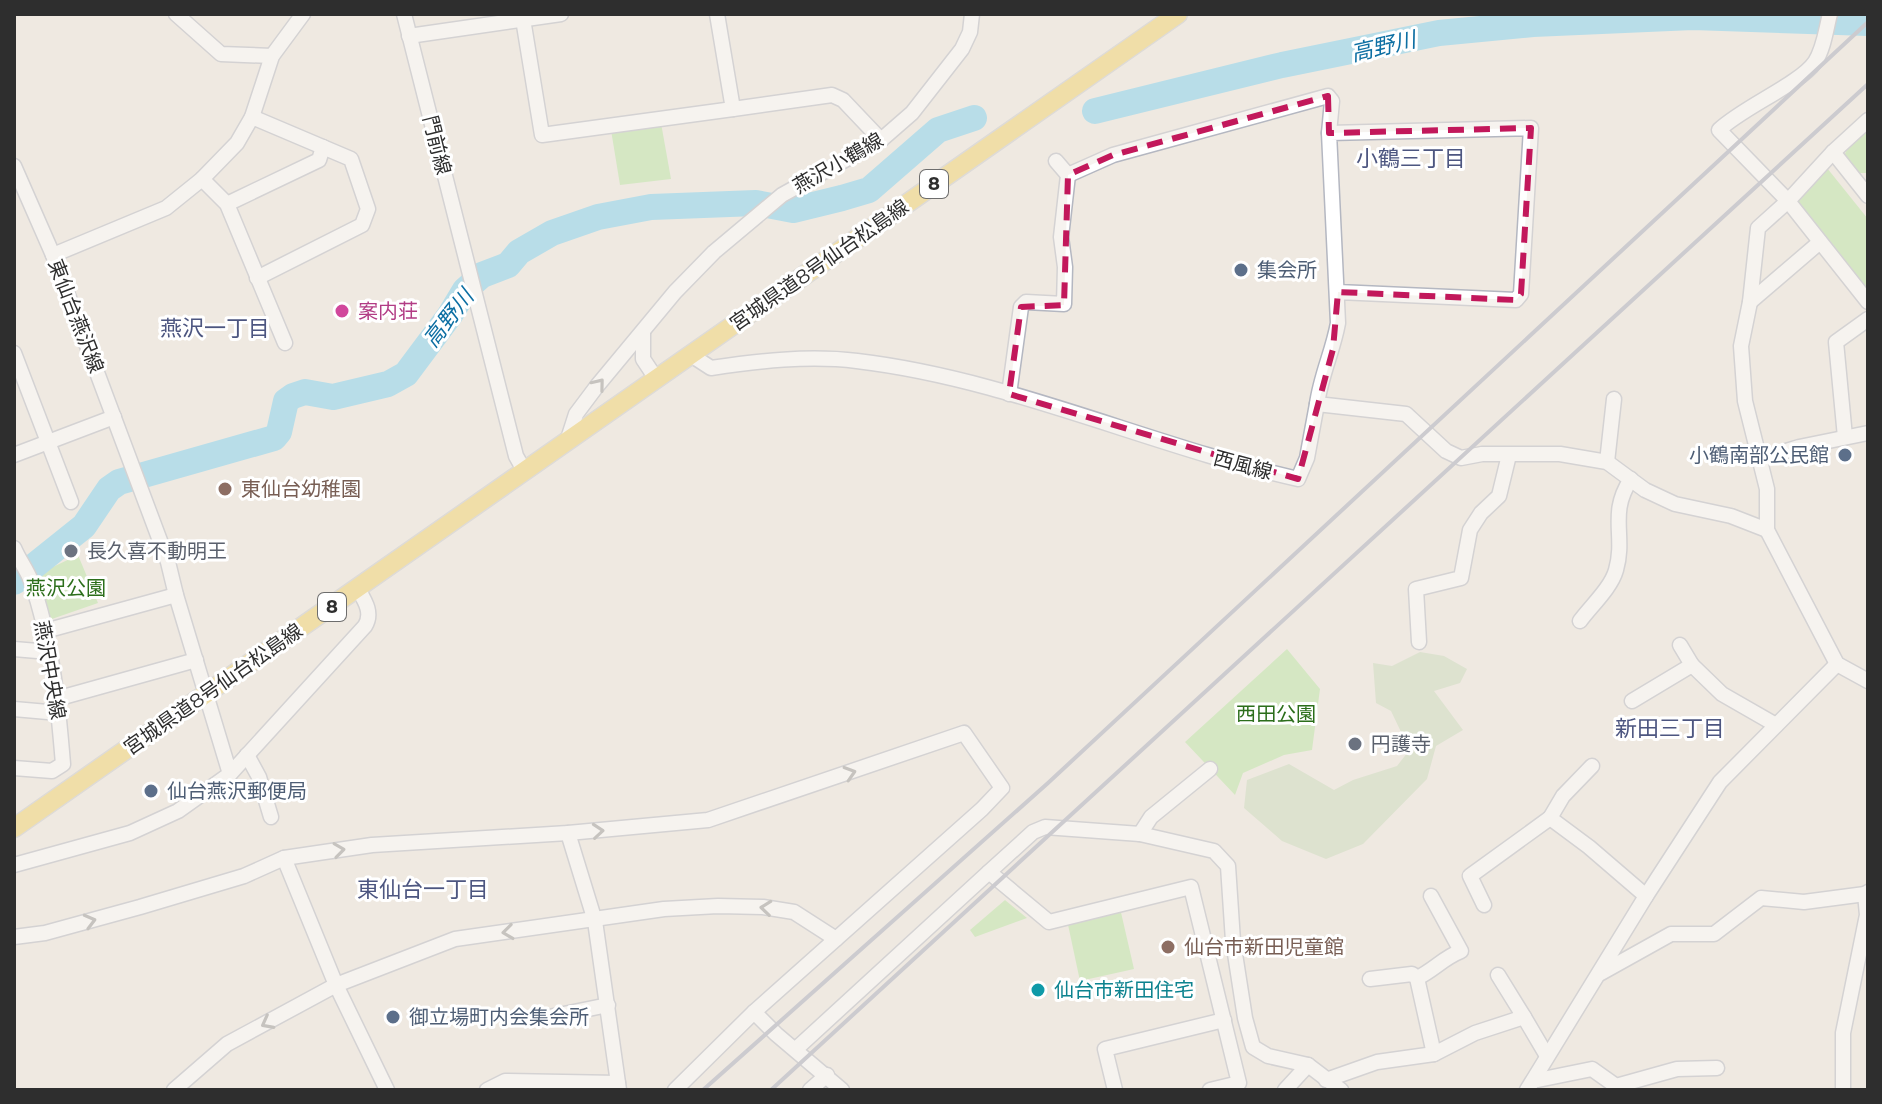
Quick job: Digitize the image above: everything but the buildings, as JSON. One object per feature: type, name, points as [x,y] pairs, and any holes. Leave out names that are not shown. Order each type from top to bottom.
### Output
[{"type":"main road","name":"宮城県道8号仙台松島線","points":[[14,828],[1178,14]]},
{"type":"street","points":[[176,14],[221,54],[272,56]]},
{"type":"street","points":[[53,255],[166,208],[202,179],[237,143],[252,117],[272,56],[303,14]]},
{"type":"street","name":"門前線","points":[[404,14],[516,456],[525,472]]},
{"type":"street","points":[[409,36],[561,14]]},
{"type":"street","points":[[717,14],[733,109]]},
{"type":"street","name":"燕沢小鶴線","points":[[643,333],[704,262],[763,209],[782,195],[881,140],[912,113],[950,66],[970,32],[972,14]]},
{"type":"street","points":[[1830,14],[1823,43],[1807,71],[1734,116],[1719,130],[1788,201],[1868,302]]},
{"type":"street","points":[[523,19],[542,135],[832,95],[843,100],[881,140]]},
{"type":"street","points":[[1068,175],[1113,155],[1328,96],[1332,101],[1329,133],[1338,323],[1317,404],[1406,414],[1446,451],[1461,458],[1482,454],[1560,454],[1607,462],[1645,490],[1675,504],[1731,516],[1767,530]]},
{"type":"street","points":[[252,117],[351,159],[368,209],[362,225],[257,278]]},
{"type":"street","points":[[1868,120],[1758,228],[1750,302],[1741,346],[1745,401],[1767,489],[1767,530],[1837,664],[1868,681]]},
{"type":"street","points":[[1329,133],[1531,128],[1521,294],[1516,300],[1338,292]]},
{"type":"street","points":[[227,204],[319,160],[323,147]]},
{"type":"street","points":[[1833,152],[1867,192]]},
{"type":"street","points":[[1009,394],[1021,307],[1026,302],[1064,304],[1065,267],[1061,237],[1068,175],[1056,161]]},
{"type":"street","name":"東仙台燕沢線","points":[[14,166],[53,255],[141,488],[168,562],[176,595]]},
{"type":"street","points":[[202,179],[227,204],[285,343]]},
{"type":"street","points":[[1750,302],[1820,242]]},
{"type":"street","points":[[1845,437],[1836,342],[1868,319]]},
{"type":"street","points":[[643,333],[643,359],[653,382]]},
{"type":"street","points":[[567,443],[576,414],[643,333]]},
{"type":"street","points":[[14,353],[71,502]]},
{"type":"street","name":"西風線","points":[[691,355],[711,368],[779,359],[854,361],[950,377],[1240,466],[1298,479],[1307,458],[1317,404]]},
{"type":"street","points":[[1607,462],[1614,399]]},
{"type":"street","points":[[14,455],[114,417]]},
{"type":"street","points":[[1760,459],[1799,447],[1868,433]]},
{"type":"street","points":[[1419,642],[1416,589],[1461,578],[1470,530],[1481,513],[1499,496],[1509,455]]},
{"type":"street","points":[[1580,621],[1615,574],[1618,505],[1631,479]]},
{"type":"street","name":"燕沢中央線","points":[[14,768],[52,771],[63,764],[58,706],[45,631],[31,578],[17,554]]},
{"type":"street","points":[[14,865],[130,833],[178,811],[230,774],[365,626],[369,620],[367,605],[358,589]]},
{"type":"street","points":[[45,631],[176,595],[230,774]]},
{"type":"street","points":[[1680,645],[1692,665],[1722,694],[1776,725]]},
{"type":"street","points":[[14,649],[49,652]]},
{"type":"street","points":[[14,709],[58,706],[196,660]]},
{"type":"street","points":[[1530,1085],[1720,782],[1837,664]]},
{"type":"street","points":[[1632,701],[1692,665]]},
{"type":"street","points":[[14,937],[45,933],[140,907],[244,876],[284,858],[372,845],[568,833],[708,820],[964,733],[1002,788],[754,1012],[675,1090]]},
{"type":"street","points":[[247,755],[259,777],[271,817]]},
{"type":"street","points":[[1484,905],[1470,876],[1550,818],[1563,796],[1592,766]]},
{"type":"street","points":[[1140,834],[1151,817],[1210,769]]},
{"type":"street","points":[[1550,818],[1646,896]]},
{"type":"street","points":[[796,1049],[1033,832],[1045,827],[1140,834],[1214,851],[1224,859],[1228,866],[1235,956],[1253,1047],[1268,1056],[1308,1065],[1341,1090]]},
{"type":"street","points":[[487,1090],[505,1081],[618,1086],[595,921],[568,833]]},
{"type":"street","points":[[284,858],[336,985],[387,1090]]},
{"type":"street","points":[[989,872],[1049,922],[1191,887],[1239,1083],[1210,1090]]},
{"type":"street","points":[[1600,973],[1671,934],[1714,934],[1761,898],[1804,902],[1867,893],[1867,915],[1843,1033],[1843,1090]]},
{"type":"street","points":[[1417,978],[1433,970],[1444,957],[1461,951],[1431,896]]},
{"type":"street","points":[[174,1090],[227,1044],[336,985],[455,939],[664,909],[763,907],[794,912],[836,939]]},
{"type":"street","points":[[1370,979],[1412,974],[1417,978],[1434,1054]]},
{"type":"street","points":[[1498,975],[1547,1056]]},
{"type":"street","points":[[539,1019],[608,1005]]},
{"type":"street","points":[[754,1012],[842,1090]]},
{"type":"street","points":[[1326,1080],[1377,1062],[1434,1054],[1475,1033],[1524,1017]]},
{"type":"street","points":[[1115,1090],[1105,1049],[1224,1020]]},
{"type":"street","points":[[1285,1090],[1308,1065]]},
{"type":"street","points":[[1530,1085],[1592,1069],[1616,1086],[1677,1069],[1717,1068]]},
{"type":"street","points":[[810,1090],[827,1075]]},
{"type":"highlighted area","points":[[1328,96],[1329,133],[1531,128],[1521,294],[1516,300],[1338,292],[1333,349],[1298,479],[1009,394],[1021,307],[1064,305],[1068,175],[1113,155]]},
{"type":"green space","points":[[661,123],[671,179],[620,185],[611,130]]},
{"type":"green space","points":[[1868,128],[1868,173],[1860,173],[1844,156],[1848,147]]},
{"type":"green space","points":[[1827,168],[1868,219],[1868,292],[1797,200]]},
{"type":"green space","name":"燕沢公園","points":[[78,555],[98,603],[49,620],[36,575]]},
{"type":"green space","name":"西田公園","points":[[1287,649],[1320,689],[1312,750],[1284,755],[1243,773],[1235,795],[1185,742]]},
{"type":"green space","points":[[1420,652],[1444,656],[1467,669],[1460,683],[1434,691],[1463,730],[1436,746],[1427,779],[1363,844],[1326,859],[1282,841],[1244,808],[1247,780],[1289,764],[1334,790],[1353,780],[1397,766],[1422,734],[1402,734],[1391,711],[1376,703],[1373,663],[1392,666]]},
{"type":"green space","points":[[1005,900],[1027,918],[975,937],[970,930]]},
{"type":"green space","points":[[1120,908],[1134,969],[1080,981],[1067,920]]},
{"type":"waterway","name":"高野川","points":[[1095,111],[1282,65],[1439,33],[1533,24],[1693,17],[1868,23]]},
{"type":"waterway","name":"高野川","points":[[14,582],[84,526],[109,489],[119,482],[274,438],[279,432],[286,401],[293,396],[305,392],[333,397],[388,384],[406,374],[465,290],[482,275],[508,265],[519,252],[552,233],[598,217],[651,207],[756,203],[793,210],[842,198],[869,190],[938,130],[974,118]]},
{"type":"railway","points":[[703,1090],[1048,783],[1868,22]]},
{"type":"railway","points":[[771,1090],[1868,84]]},
{"type":"place","name":"集会所","points":[[1241,270]]},
{"type":"place","name":"案内荘","points":[[342,311]]},
{"type":"place","name":"小鶴南部公民館","points":[[1845,455]]},
{"type":"place","name":"東仙台幼稚園","points":[[225,489]]},
{"type":"place","name":"長久喜不動明王","points":[[71,551]]},
{"type":"place","name":"円護寺","points":[[1355,744]]},
{"type":"place","name":"仙台燕沢郵便局","points":[[151,791]]},
{"type":"place","name":"仙台市新田児童館","points":[[1168,947]]},
{"type":"place","name":"仙台市新田住宅","points":[[1038,990]]},
{"type":"place","name":"御立場町内会集会所","points":[[393,1017]]},
{"type":"district","name":"小鶴三丁目","points":[[1411,158]]},
{"type":"district","name":"燕沢一丁目","points":[[215,328]]},
{"type":"district","name":"新田三丁目","points":[[1670,728]]},
{"type":"district","name":"東仙台一丁目","points":[[423,889]]}]
